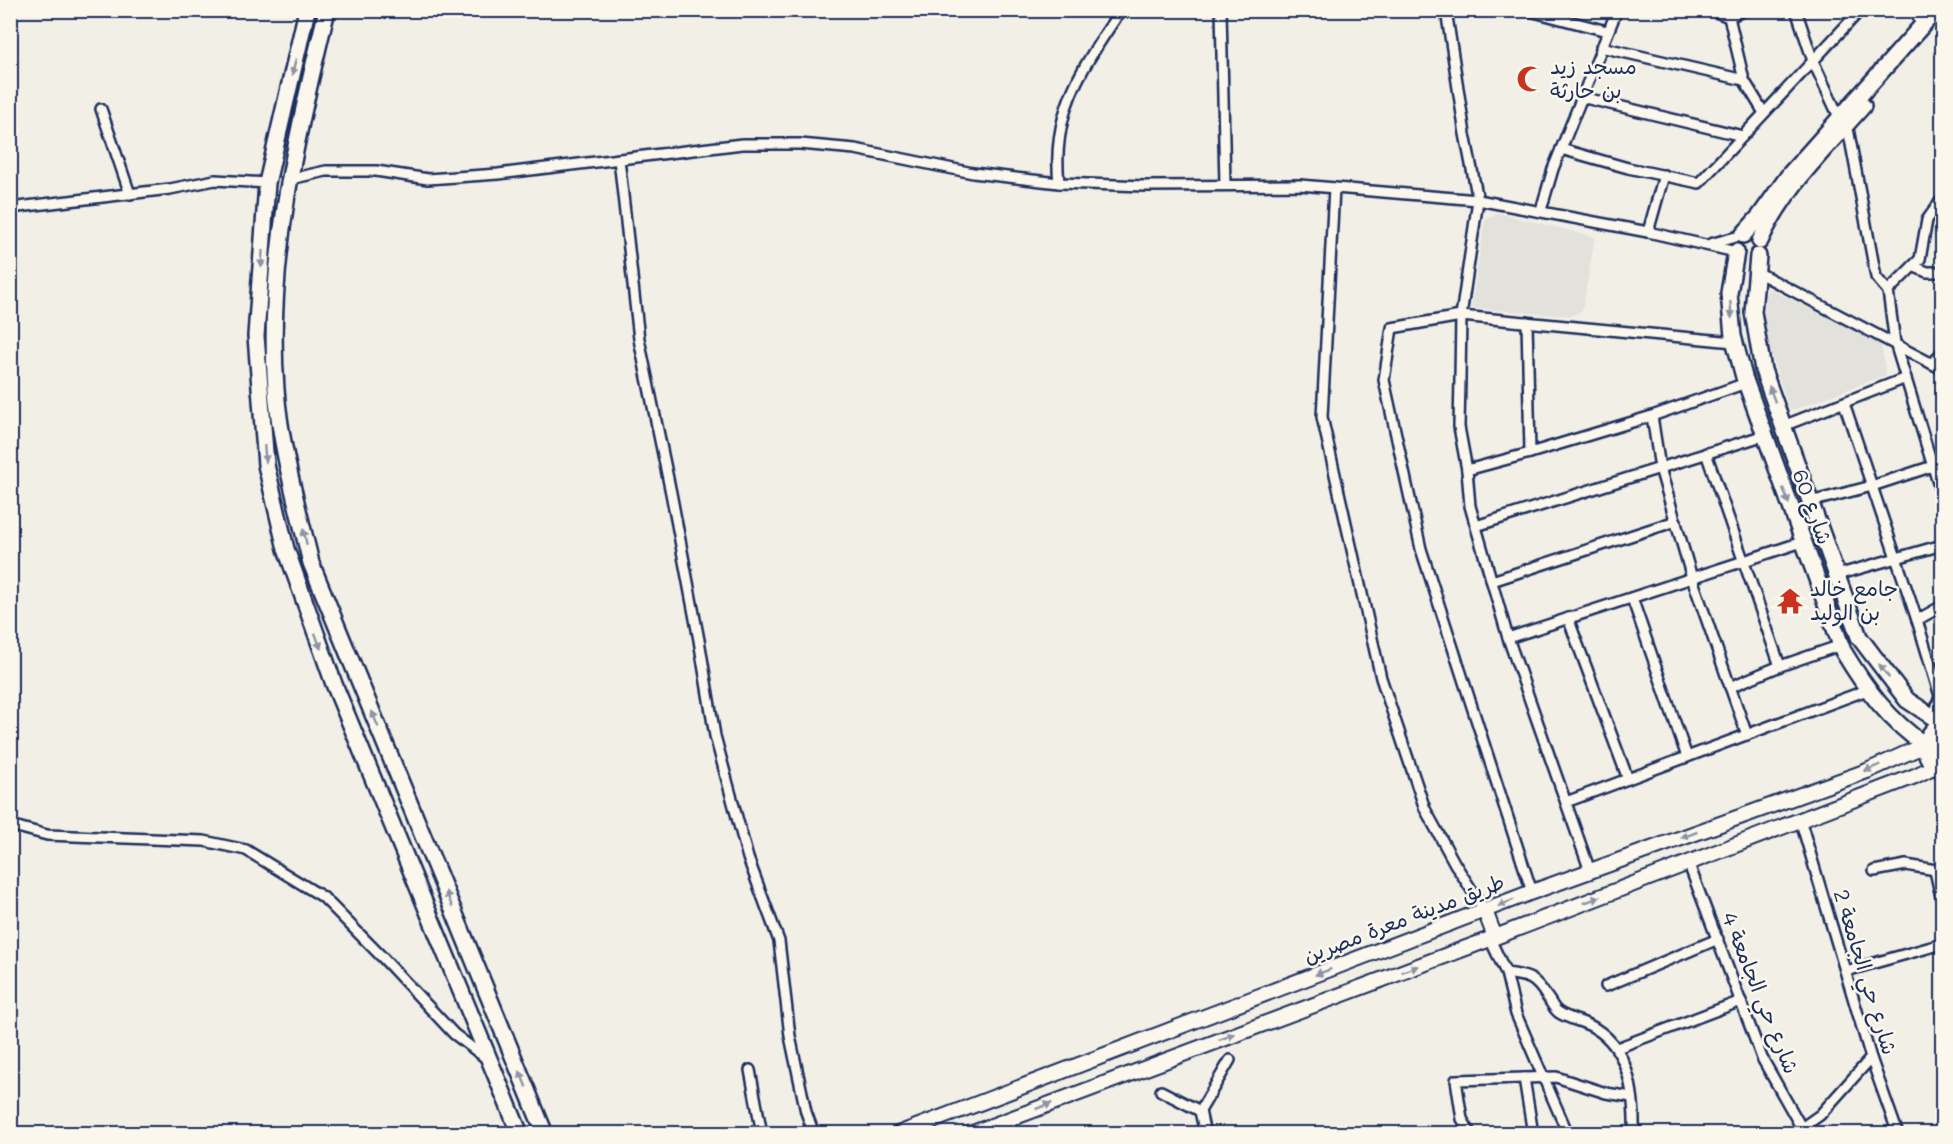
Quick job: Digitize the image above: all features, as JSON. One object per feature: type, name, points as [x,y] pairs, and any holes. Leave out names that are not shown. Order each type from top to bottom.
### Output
[{"type":"main road","points":[[307,10],[267,183],[256,336],[266,465],[286,549],[334,684],[520,1134]]},
{"type":"main road","points":[[327,10],[290,179],[280,243],[273,333],[276,391],[288,464],[311,563],[545,1134]]},
{"type":"main road","name":"شارع 60","points":[[1936,10],[1843,120],[1767,224],[1758,256],[1753,312],[1763,370],[1859,637],[1907,700],[1939,721]]},
{"type":"main road","name":"شارع 60","points":[[1743,235],[1789,175],[1942,18]]},
{"type":"main road","points":[[1743,235],[1752,235],[1758,256],[1748,260],[1738,256],[1736,242],[1743,235]]},
{"type":"main road","name":"شارع 60","points":[[1736,252],[1729,293],[1734,342],[1764,435],[1841,645],[1867,690],[1906,732],[1925,745]]},
{"type":"main road","points":[[1891,716],[1907,700]]},
{"type":"main road","points":[[970,1134],[987,1131],[1800,819],[1939,768],[1927,756],[1925,745],[1930,732],[1939,721]]},
{"type":"main road","name":"طريق مدينة معرة مصرين","points":[[897,1134],[1532,892],[1867,771],[1925,745]]},
{"type":"main road","points":[[1485,911],[1493,938]]},
{"type":"street","points":[[1059,183],[1059,139],[1070,96],[1083,67],[1121,10]]},
{"type":"street","points":[[1221,10],[1225,186]]},
{"type":"street","points":[[1446,10],[1465,134],[1478,200],[1461,316],[1459,427],[1467,470],[1470,506],[1508,638],[1590,871]]},
{"type":"street","points":[[1527,10],[1608,31]]},
{"type":"street","points":[[1541,210],[1560,149],[1617,10]]},
{"type":"street","points":[[1710,10],[1730,16],[1745,10]]},
{"type":"street","points":[[1796,10],[1813,61],[1843,120],[1876,277],[1888,291],[1895,343],[1933,466],[1941,484],[1942,496]]},
{"type":"street","points":[[1560,149],[1699,183],[1855,16],[1853,10]]},
{"type":"street","points":[[1915,10],[1922,27]]},
{"type":"street","points":[[1730,16],[1744,80],[1764,113]]},
{"type":"street","points":[[1601,47],[1744,80]]},
{"type":"street","points":[[1581,97],[1743,136]]},
{"type":"street","points":[[101,109],[130,194]]},
{"type":"street","points":[[290,179],[326,171],[376,171],[428,178],[498,174],[742,144],[800,144],[855,150],[973,173],[1059,183],[1145,186],[1300,185],[1478,200],[1541,210],[1736,252]]},
{"type":"street","points":[[619,159],[639,339],[676,516],[715,736],[748,858],[779,941],[790,1036],[806,1112],[814,1134]]},
{"type":"street","points":[[1648,232],[1664,176]]},
{"type":"street","points":[[10,208],[170,189],[215,180],[267,183]]},
{"type":"street","points":[[1334,188],[1322,417],[1381,678],[1425,809],[1455,864],[1485,911]]},
{"type":"street","points":[[1888,291],[1920,259],[1927,220],[1942,199]]},
{"type":"street","points":[[1708,245],[1743,235]]},
{"type":"street","points":[[1758,256],[1895,343],[1942,369]]},
{"type":"street","points":[[1913,266],[1927,273],[1942,272]]},
{"type":"street","points":[[1532,892],[1421,549],[1384,380],[1392,328],[1461,316],[1734,342]]},
{"type":"street","points":[[1527,322],[1530,453]]},
{"type":"street","points":[[1933,364],[1942,354]]},
{"type":"street","points":[[1783,426],[1906,378]]},
{"type":"street","points":[[1467,470],[1652,416],[1746,382]]},
{"type":"street","points":[[1844,403],[1917,620],[1940,696],[1939,721]]},
{"type":"street","points":[[1652,416],[1660,468],[1692,578],[1747,735]]},
{"type":"street","points":[[1476,526],[1764,435]]},
{"type":"street","points":[[1706,453],[1780,666]]},
{"type":"street","points":[[1810,502],[1872,486],[1933,466]]},
{"type":"street","points":[[1492,581],[1676,521]]},
{"type":"street","points":[[1508,638],[1802,542]]},
{"type":"street","points":[[1837,575],[1942,545]]},
{"type":"street","points":[[1632,598],[1687,757]]},
{"type":"street","points":[[1917,620],[1942,606]]},
{"type":"street","points":[[1568,618],[1628,779]]},
{"type":"street","points":[[1730,687],[1780,666],[1841,645]]},
{"type":"street","points":[[1566,802],[1867,690]]},
{"type":"street","name":"شارع حي الجامعة 2","points":[[1800,819],[1871,1058],[1898,1134]]},
{"type":"street","points":[[10,825],[47,835],[204,841],[246,850],[323,897],[454,1034],[492,1063]]},
{"type":"street","name":"شارع حي الجامعة 4","points":[[1688,862],[1762,1059],[1800,1132]]},
{"type":"street","points":[[1874,871],[1906,865],[1939,871],[1942,901]]},
{"type":"street","points":[[1493,938],[1506,973],[1513,1008],[1568,1134]]},
{"type":"street","points":[[1606,986],[1718,939]]},
{"type":"street","points":[[1846,971],[1942,944]]},
{"type":"street","points":[[1506,973],[1538,982],[1557,1010],[1595,1027],[1617,1048],[1624,1063],[1632,1097],[1634,1134]]},
{"type":"street","points":[[1617,1048],[1741,1001]]},
{"type":"street","points":[[1800,1132],[1820,1114],[1871,1058]]},
{"type":"street","points":[[1205,1134],[1200,1111],[1230,1060]]},
{"type":"street","points":[[750,1070],[762,1134]]},
{"type":"street","points":[[1471,1134],[1462,1119],[1456,1080],[1562,1077],[1606,1093],[1632,1097]]},
{"type":"street","points":[[1524,1078],[1533,1134]]},
{"type":"street","points":[[1161,1091],[1200,1111]]},
{"type":"street","points":[[1937,1134],[1942,1127]]},
{"type":"shaded area","points":[[1498,213],[1595,237],[1582,311],[1570,316],[1471,308],[1485,219]]},
{"type":"shaded area","points":[[1942,214],[1942,264],[1938,264],[1931,229]]},
{"type":"shaded area","points":[[1767,288],[1881,343],[1886,375],[1790,411],[1762,329]]},
{"type":"place","name":"مسجد زيد بن حارثة","points":[[1530,79]]},
{"type":"place","name":"جامع خالد بن الوليد","points":[[1790,601]]}]
